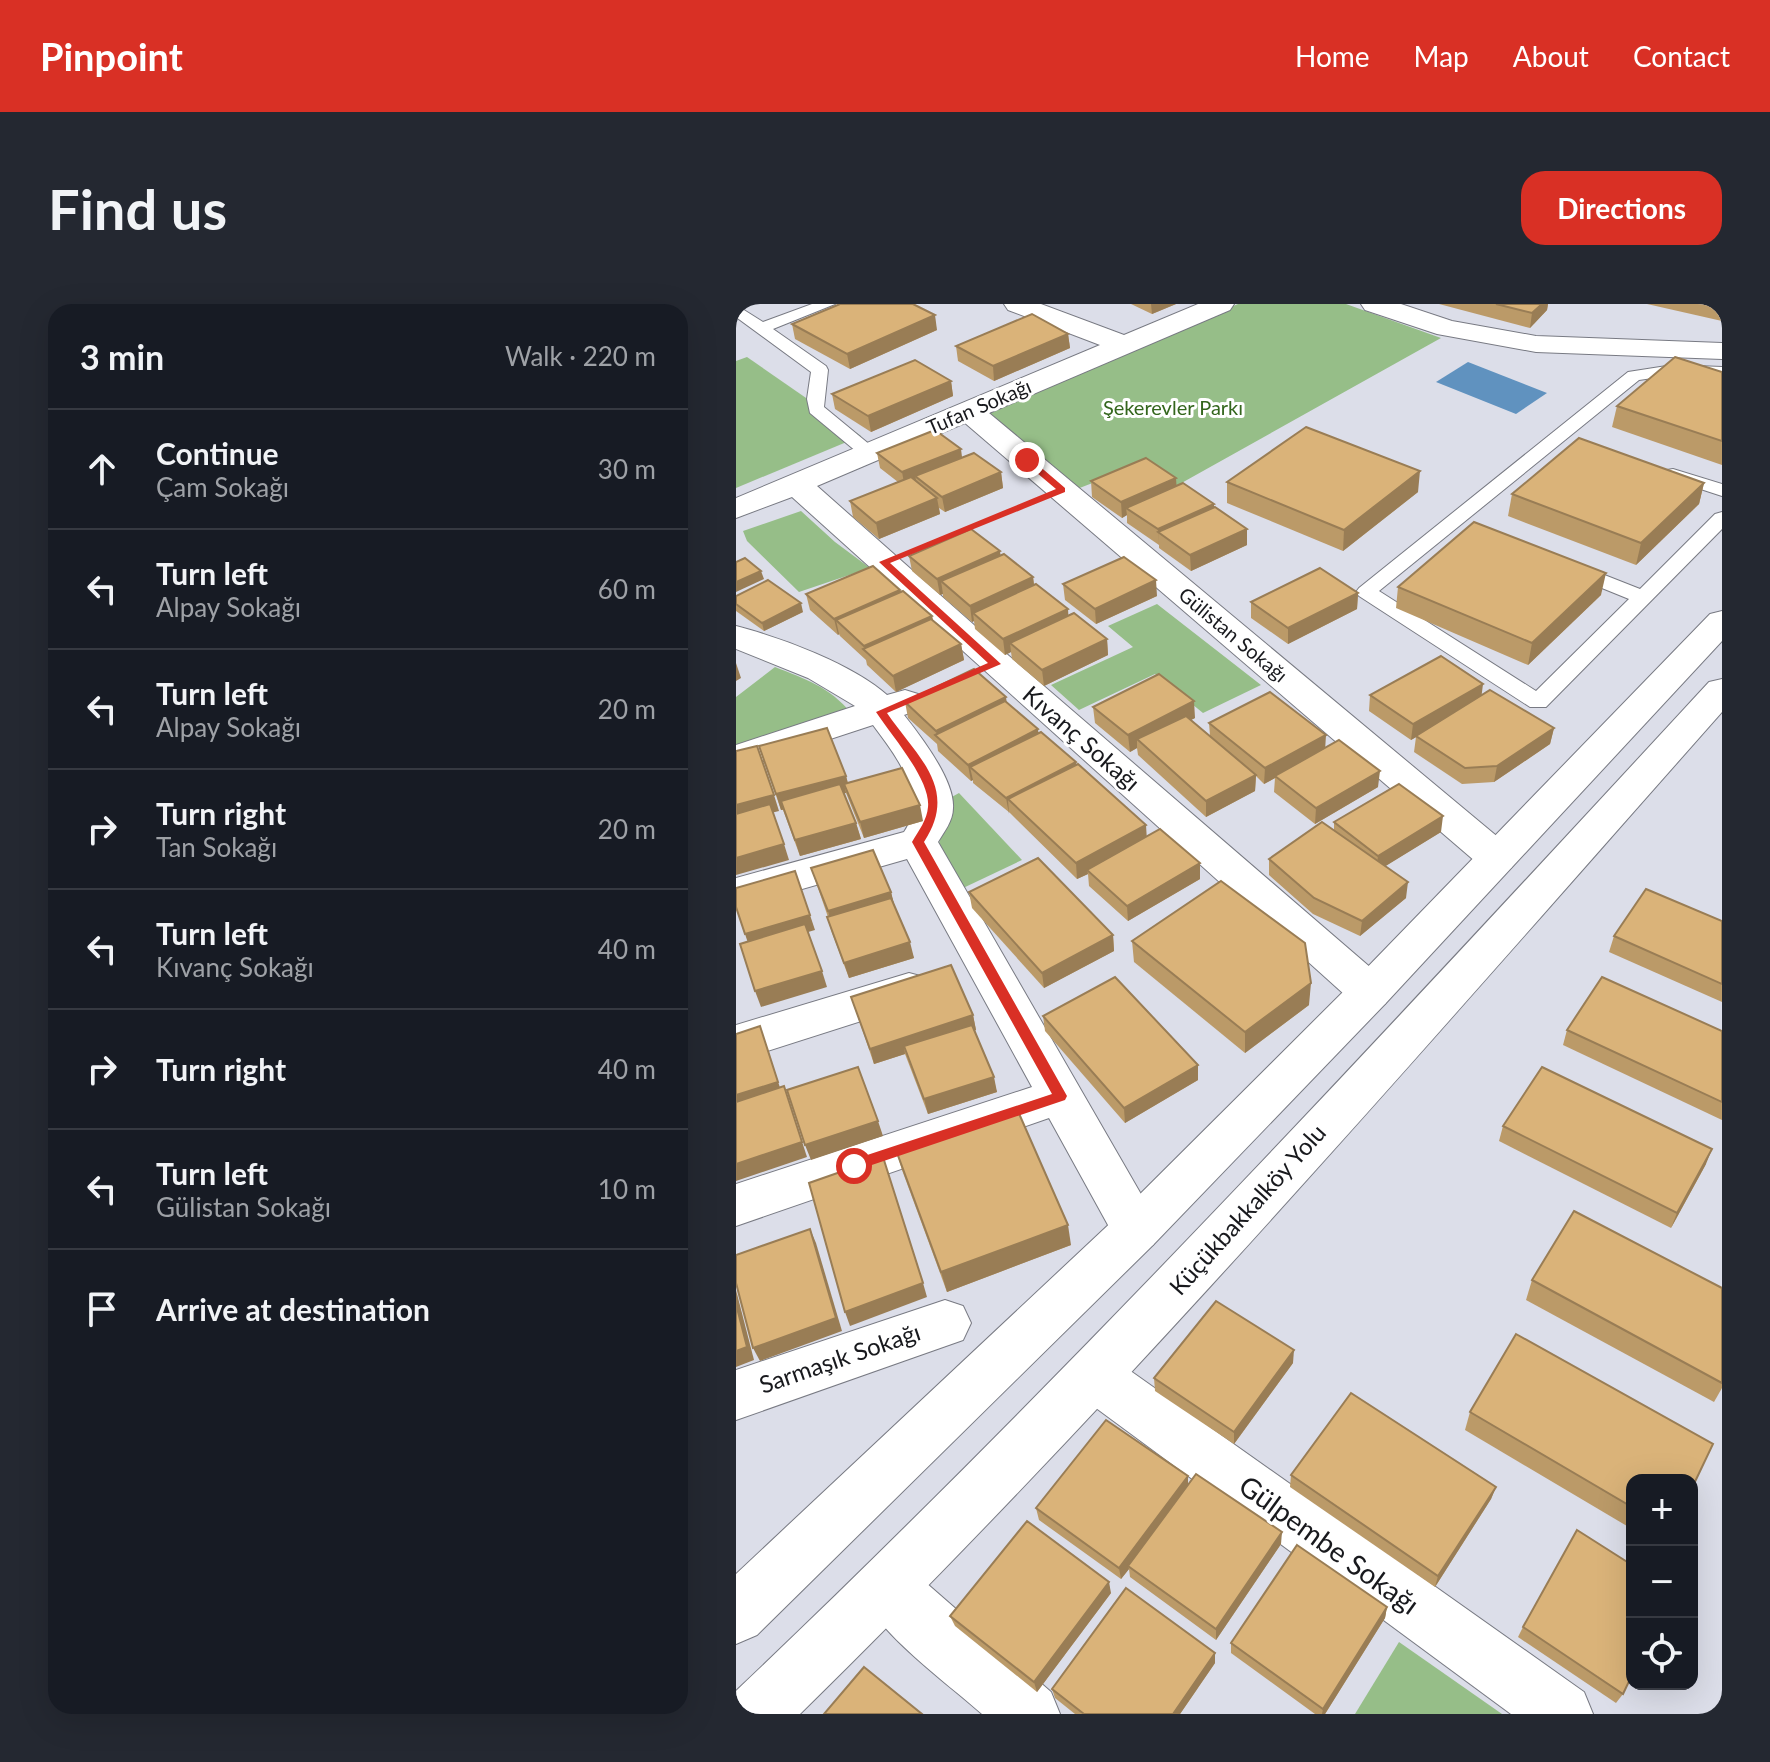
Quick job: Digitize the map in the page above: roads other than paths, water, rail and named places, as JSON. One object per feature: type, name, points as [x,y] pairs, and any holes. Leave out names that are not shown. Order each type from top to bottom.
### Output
[{"type":"street","points":[[1017,304],[1124,345]]},
{"type":"street","name":"Tufan Sokağı","points":[[736,509],[1221,304]]},
{"type":"street","points":[[1384,305],[1447,328],[1536,344],[1722,351]]},
{"type":"street","name":"Gülistan Sokağı","points":[[969,411],[1497,858]]},
{"type":"street","name":"Kıvanç Sokağı","points":[[795,483],[884,562],[967,676],[1370,992]]},
{"type":"street","points":[[736,1614],[1136,1230],[1370,992],[1722,621]]},
{"type":"street","points":[[736,637],[841,681],[866,696],[881,712],[930,784],[934,805],[930,824],[918,842],[736,893]]},
{"type":"street","points":[[736,758],[881,712],[967,676]]},
{"type":"street","name":"Küçükbakkalköy Yolu","points":[[756,1714],[888,1589],[1096,1377],[1722,690]]},
{"type":"street","points":[[918,842],[1136,1230]]},
{"type":"street","points":[[736,1043],[987,965]]},
{"type":"street","points":[[736,1205],[1060,1096]]},
{"type":"street","name":"Sarmaşık Sokağı","points":[[736,1395],[945,1323]]},
{"type":"street","name":"Gülpembe Sokağı","points":[[1096,1377],[1562,1714]]},
{"type":"street","points":[[888,1589],[1029,1714]]},
{"type":"lane","points":[[762,328],[827,304]]},
{"type":"lane","points":[[736,310],[820,370],[814,395],[816,409],[869,453]]},
{"type":"lane","points":[[1722,372],[1673,370],[1634,376],[1567,438],[1461,524],[1366,592],[1538,702],[1722,518]]},
{"type":"lane","points":[[1648,466],[1722,490]]},
{"type":"lane","points":[[1555,562],[1642,597]]},
{"type":"water","points":[[1468,362],[1547,393],[1516,414],[1436,382]]},
{"type":"park label","name":"Şekerevler Parkı","points":[[1173,408]]}]
